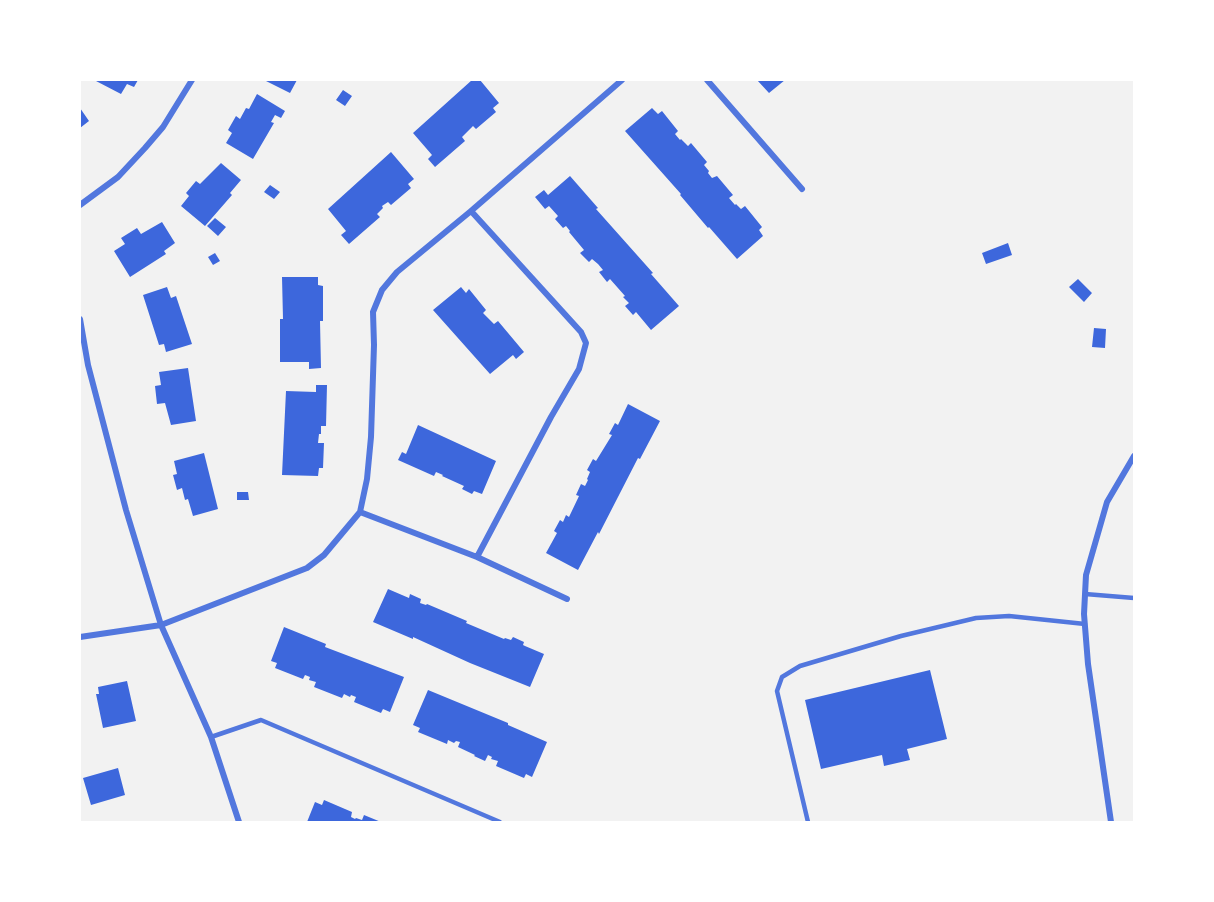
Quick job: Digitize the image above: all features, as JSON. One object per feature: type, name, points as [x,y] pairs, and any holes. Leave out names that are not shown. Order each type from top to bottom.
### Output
[{"type":"street","points":[[80,205],[118,177],[145,148],[163,127],[192,80]]},
{"type":"street","points":[[80,637],[161,625],[262,587],[307,567],[324,555],[360,512],[367,478],[371,436],[373,312],[382,290],[397,272],[622,80]]},
{"type":"street","points":[[707,80],[802,189]]},
{"type":"street","points":[[471,211],[581,332],[585,343],[579,369],[477,557]]},
{"type":"street","points":[[80,319],[88,365],[126,510],[161,625],[211,737],[239,822]]},
{"type":"street","points":[[80,366],[88,365]]},
{"type":"street","points":[[1111,822],[1088,664],[1085,624],[1086,575],[1107,502],[1134,456]]},
{"type":"street","points":[[360,512],[477,557],[567,599]]},
{"type":"lane","points":[[1085,594],[1134,598]]},
{"type":"lane","points":[[808,822],[777,691],[782,677],[800,666],[901,636],[976,618],[1009,616],[1085,624]]},
{"type":"lane","points":[[211,737],[261,720],[500,822]]},
{"type":"building","points":[[97,80],[138,80],[134,87],[127,84],[121,94]]},
{"type":"building","points":[[264,80],[297,80],[290,93]]},
{"type":"building","points":[[472,80],[480,80],[499,103],[493,108],[496,112],[476,129],[473,126],[462,137],[465,141],[435,167],[428,159],[432,155],[413,133]]},
{"type":"building","points":[[757,80],[785,80],[769,93]]},
{"type":"building","points":[[343,90],[352,96],[345,106],[336,100]]},
{"type":"building","points":[[257,94],[285,111],[281,118],[275,115],[271,122],[274,123],[253,159],[226,143],[232,133],[228,130],[236,116],[240,119],[246,108],[249,109]]},
{"type":"building","points":[[80,108],[89,121],[80,128]]},
{"type":"building","points":[[652,108],[658,114],[662,111],[678,131],[675,134],[680,140],[688,146],[691,143],[707,162],[704,165],[712,178],[717,176],[733,195],[729,198],[735,205],[741,209],[745,206],[762,227],[759,230],[763,236],[737,259],[625,131]]},
{"type":"building","points":[[391,152],[414,179],[408,184],[411,188],[391,205],[388,202],[382,206],[383,208],[377,214],[380,217],[349,244],[341,235],[346,231],[328,209]]},
{"type":"building","points":[[221,163],[241,180],[230,193],[232,195],[205,226],[181,206],[189,196],[186,193],[196,181],[200,184]]},
{"type":"building","points":[[570,176],[679,306],[651,330],[636,312],[633,315],[625,306],[629,303],[623,297],[625,296],[610,279],[607,282],[599,272],[603,270],[598,264],[592,259],[589,262],[580,253],[584,250],[566,226],[563,228],[555,219],[558,216],[549,206],[545,209],[535,197],[544,190],[548,195]]},
{"type":"building","points":[[270,185],[280,192],[274,199],[264,192]]},
{"type":"building","points":[[215,218],[226,227],[218,236],[207,226]]},
{"type":"building","points":[[162,222],[175,243],[164,251],[166,254],[130,277],[114,251],[125,244],[121,238],[137,228],[141,234]]},
{"type":"building","points":[[1008,243],[1012,255],[986,264],[982,253]]},
{"type":"building","points":[[215,253],[220,261],[213,265],[208,257]]},
{"type":"building","points":[[282,277],[318,277],[318,285],[323,286],[323,321],[320,321],[321,368],[309,369],[309,362],[280,362],[280,319],[283,319]]},
{"type":"building","points":[[1078,279],[1092,293],[1084,302],[1069,287]]},
{"type":"building","points":[[167,287],[171,298],[176,296],[192,344],[166,352],[164,344],[159,345],[143,295]]},
{"type":"building","points":[[461,287],[466,293],[469,289],[486,310],[483,313],[494,324],[498,321],[524,352],[516,359],[513,355],[490,374],[433,310]]},
{"type":"building","points":[[1094,328],[1106,329],[1105,348],[1092,347]]},
{"type":"building","points":[[188,368],[196,421],[171,425],[165,403],[157,404],[155,386],[161,385],[159,372]]},
{"type":"building","points":[[316,385],[327,385],[326,426],[321,426],[318,443],[324,443],[323,468],[319,468],[318,476],[282,475],[286,391],[316,392]]},
{"type":"building","points":[[628,404],[660,421],[578,570],[546,553],[557,533],[554,531],[560,520],[563,522],[566,515],[569,517],[579,496],[576,495],[581,484],[585,486],[588,480],[590,472],[587,470],[593,459],[596,461],[612,435],[609,434],[615,423],[618,425]]},
{"type":"building","points":[[418,425],[496,461],[482,494],[474,491],[472,494],[462,489],[464,486],[443,475],[436,472],[434,476],[398,460],[402,452],[406,454]]},
{"type":"building","points":[[204,453],[218,509],[193,516],[182,488],[177,490],[173,475],[177,474],[174,461]]},
{"type":"building","points":[[237,492],[248,492],[249,500],[237,500]]},
{"type":"building","points":[[388,589],[409,598],[410,594],[421,599],[420,603],[467,621],[466,623],[504,639],[511,640],[513,637],[524,642],[523,645],[544,654],[530,687],[373,622]]},
{"type":"building","points":[[284,627],[326,644],[325,647],[404,677],[390,712],[383,709],[381,713],[354,702],[356,697],[351,695],[350,697],[344,694],[342,698],[314,687],[316,682],[309,680],[310,677],[305,675],[303,679],[275,668],[277,663],[271,661]]},
{"type":"building","points":[[930,670],[947,739],[907,749],[910,760],[884,766],[882,755],[821,769],[805,700]]},
{"type":"building","points":[[127,681],[136,721],[103,728],[96,694],[99,694],[98,687]]},
{"type":"building","points":[[428,690],[547,742],[532,777],[526,774],[524,778],[496,766],[498,761],[491,759],[492,757],[488,755],[485,761],[474,756],[458,747],[460,742],[454,743],[448,740],[447,744],[418,732],[420,728],[413,725]]},
{"type":"building","points":[[118,768],[125,795],[91,805],[83,778]]},
{"type":"building","points":[[324,800],[352,812],[351,817],[355,819],[362,820],[364,815],[381,822],[307,822],[315,802],[322,805]]}]
